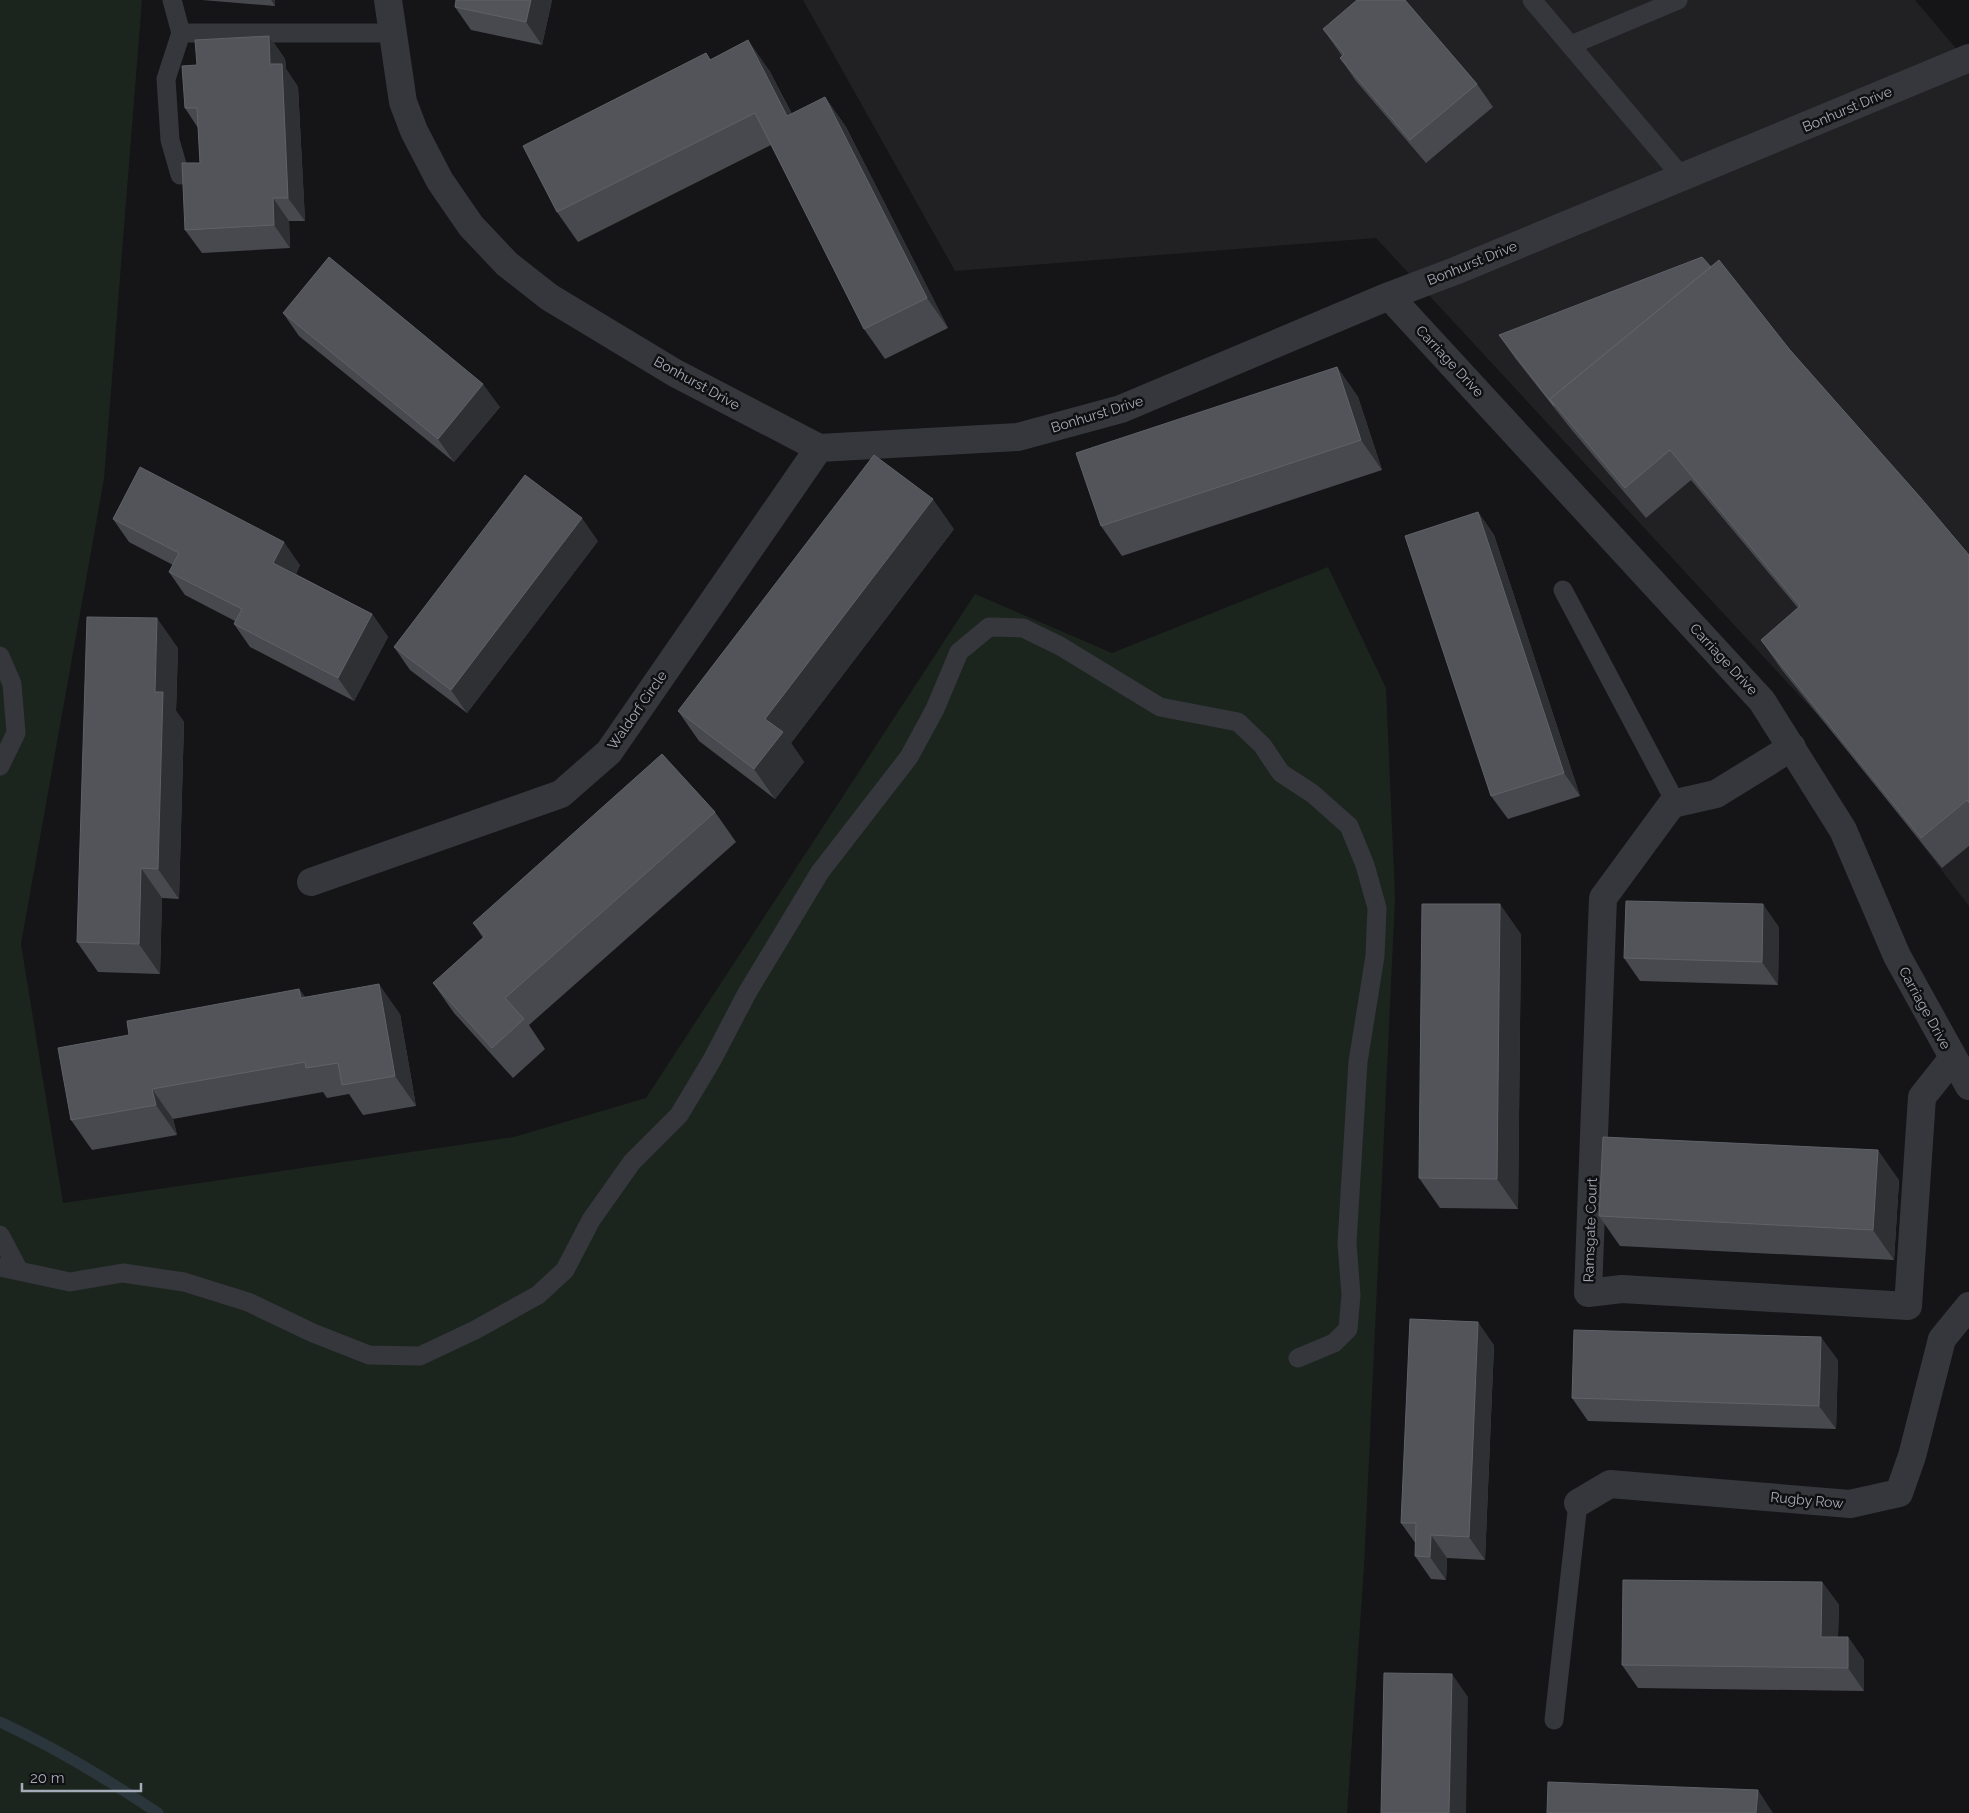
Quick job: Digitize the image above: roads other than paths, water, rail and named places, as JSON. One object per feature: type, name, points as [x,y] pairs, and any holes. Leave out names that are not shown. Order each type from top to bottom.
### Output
[{"type":"street","name":"Bonhurst Drive","points":[[388,0],[403,102],[414,131],[440,181],[471,226],[507,264],[550,297],[675,373],[819,448],[1018,437],[1121,409],[1389,296],[1455,271],[1969,58]]},
{"type":"street","name":"Carriage Drive","points":[[1389,296],[1762,701],[1843,830],[1896,956],[1969,1086]]},
{"type":"street","name":"Waldorf Circle","points":[[311,882],[561,794],[609,752],[819,448]]},
{"type":"street","points":[[1672,804],[1716,794],[1792,747]]},
{"type":"street","name":"Ramsgate Court","points":[[1672,804],[1602,898],[1588,1293],[1622,1289],[1908,1306],[1922,1097],[1954,1058]]},
{"type":"street","name":"Rugby Row","points":[[1578,1503],[1610,1484],[1850,1504],[1899,1494],[1912,1456],[1942,1339],[1969,1306]]},
{"type":"lane","points":[[172,0],[181,32],[166,79],[170,140],[180,175]]},
{"type":"lane","points":[[1532,0],[1682,177]]},
{"type":"lane","points":[[1571,45],[1678,0]]},
{"type":"lane","points":[[181,32],[393,33]]},
{"type":"lane","points":[[1563,590],[1670,792],[1672,804]]},
{"type":"lane","points":[[0,1235],[9,1268],[70,1282],[123,1273],[184,1282],[248,1302],[313,1333],[369,1355],[420,1356],[475,1330],[538,1295],[565,1270],[590,1220],[632,1162],[679,1116],[712,1060],[747,993],[820,872],[909,757],[935,708],[959,652],[989,627],[1023,628],[1060,646],[1160,707],[1238,722],[1262,745],[1281,773],[1313,794],[1349,826],[1365,865],[1377,908],[1375,956],[1358,1062],[1347,1243],[1352,1296],[1348,1329],[1334,1342],[1298,1358]]},
{"type":"lane","points":[[0,656],[12,684],[16,733],[0,766]]},
{"type":"lane","points":[[1554,1720],[1578,1503]]},
{"type":"waterway","points":[[0,1722],[41,1742],[81,1765],[158,1813]]}]
